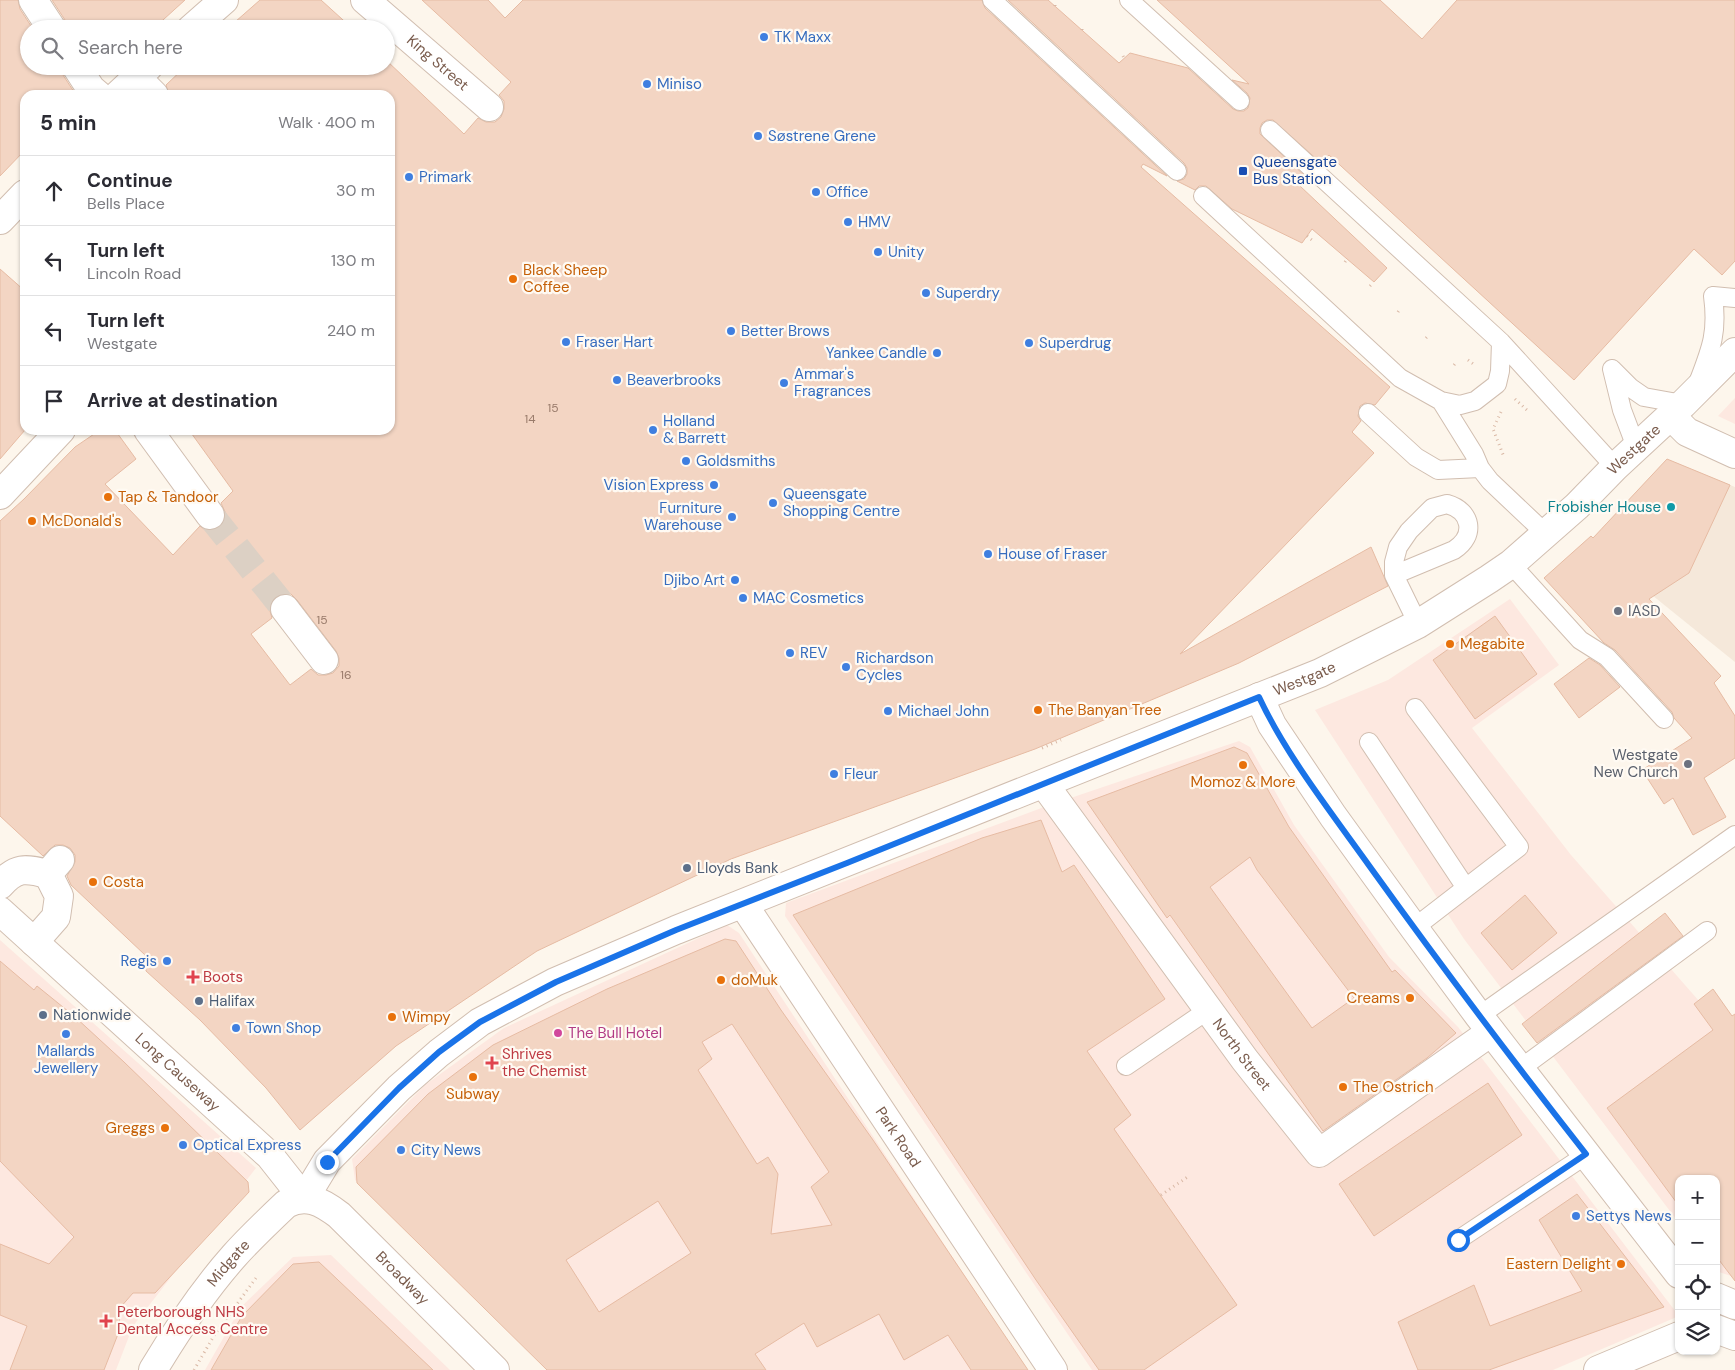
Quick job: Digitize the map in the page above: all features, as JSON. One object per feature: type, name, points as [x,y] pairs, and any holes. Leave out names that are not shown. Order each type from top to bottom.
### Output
[{"type":"street","points":[[34,0],[46,20]]},
{"type":"street","points":[[202,20],[224,0]]},
{"type":"street","name":"King Street","points":[[365,0],[388,20]]},
{"type":"street","name":"King Street","points":[[395,26],[488,107]]},
{"type":"street","points":[[82,75],[92,90]]},
{"type":"street","points":[[0,220],[20,199]]},
{"type":"street","name":"Westgate","points":[[304,1199],[327,1162],[399,1088],[439,1052],[480,1022],[556,982],[676,930],[1320,673],[1418,624],[1511,564],[1546,534],[1735,352]]},
{"type":"street","points":[[1683,404],[1687,432],[1735,454]]},
{"type":"street","points":[[0,495],[56,435]]},
{"type":"street","points":[[152,435],[210,515]]},
{"type":"street","points":[[285,609],[324,660]]},
{"type":"street","points":[[1259,697],[1272,725],[1414,928],[1485,1024],[1675,1269]]},
{"type":"street","name":"North Street","points":[[1044,784],[1245,1060],[1319,1153],[1485,1024]]},
{"type":"street","points":[[0,885],[10,874],[30,869],[54,867],[59,896],[56,917],[34,942]]},
{"type":"street","name":"Park Road","points":[[743,904],[1053,1370]]},
{"type":"street","name":"Long Causeway","points":[[0,911],[270,1156],[304,1199]]},
{"type":"street","name":"Midgate","points":[[154,1370],[202,1295],[234,1256],[286,1204],[294,1200],[304,1199]]},
{"type":"street","name":"Broadway","points":[[304,1199],[316,1200],[327,1205],[339,1215],[495,1370]]},
{"type":"street","points":[[1720,1299],[1735,1305]]},
{"type":"street","points":[[1720,1330],[1735,1336]]},
{"type":"street","points":[[1598,1370],[1675,1338]]},
{"type":"lane","points":[[992,0],[1177,171]]},
{"type":"lane","points":[[1129,0],[1240,101]]},
{"type":"lane","points":[[1270,130],[1501,342],[1616,466]]},
{"type":"lane","points":[[1203,196],[1400,378],[1441,401],[1460,405],[1475,402],[1498,384],[1501,342]]},
{"type":"lane","points":[[1636,447],[1624,417],[1612,368],[1630,388],[1644,397],[1683,404],[1712,347],[1716,317],[1713,296],[1735,298]]},
{"type":"lane","points":[[1441,401],[1490,482],[1546,534]]},
{"type":"lane","points":[[1368,413],[1416,457],[1438,470],[1480,468]]},
{"type":"lane","points":[[1394,575],[1461,546],[1466,540],[1468,524],[1461,510],[1447,504],[1432,508],[1409,531],[1398,547],[1394,562],[1394,575],[1418,624]]},
{"type":"lane","points":[[1511,564],[1580,640],[1607,657],[1664,719]]},
{"type":"lane","points":[[1414,928],[1519,847],[1415,708]]},
{"type":"lane","points":[[1369,742],[1466,888]]},
{"type":"lane","points":[[1485,1024],[1735,835]]},
{"type":"lane","points":[[1520,1069],[1707,931]]},
{"type":"lane","points":[[1126,1066],[1208,1010]]},
{"type":"lane","points":[[1458,1240],[1586,1154]]},
{"type":"path","points":[[1308,236],[1312,240]]},
{"type":"path","points":[[1454,365],[1457,361]]},
{"type":"path","points":[[1502,412],[1493,429],[1507,465]]},
{"type":"path","points":[[1042,748],[1051,742],[1060,740]]},
{"type":"path","points":[[1160,1196],[1189,1176]]},
{"type":"path","points":[[194,1370],[215,1334],[257,1277]]},
{"type":"shaded area","points":[[1735,398],[1735,424],[1718,416]]},
{"type":"shaded area","points":[[1667,459],[1735,487],[1735,662],[1652,595],[1602,528]]},
{"type":"shaded area","points":[[1510,599],[1559,665],[1472,728],[1571,855],[1735,1042],[1734,1277],[1720,1272],[1720,1175],[1675,1175],[1675,1218],[1464,939],[1315,710],[1388,680]]},
{"type":"shaded area","points":[[1239,741],[1250,747],[1294,825],[1389,957],[1458,1027],[1675,1311],[1675,1318],[1553,1370],[1092,1370],[785,916],[786,903],[1044,807]]},
{"type":"shaded area","points":[[727,925],[739,933],[1027,1370],[550,1370],[355,1180],[352,1159],[425,1085],[504,1028]]},
{"type":"shaded area","points":[[0,940],[256,1168],[133,1326],[116,1370],[0,1370]]},
{"type":"shaded area","points":[[331,1255],[450,1370],[205,1370],[241,1307],[293,1257]]},
{"type":"building","points":[[0,0],[18,0],[20,9],[27,20],[20,20],[20,75],[63,75],[73,90],[20,90],[20,155],[0,176]]},
{"type":"building","points":[[52,0],[185,0],[163,20],[65,20]]},
{"type":"building","points":[[260,0],[321,0],[343,20],[237,20]]},
{"type":"building","name":"Queensgate Shopping Centre","points":[[422,0],[488,0],[505,18],[523,0],[982,0],[985,8],[1167,176],[1143,164],[1141,167],[1390,387],[1375,405],[1365,403],[1360,406],[1358,416],[1361,421],[1352,432],[1374,453],[1180,654],[1371,547],[1388,586],[1239,663],[1035,749],[731,859],[537,951],[396,1046],[300,1130],[266,1088],[200,1020],[146,971],[145,955],[71,885],[67,876],[75,862],[75,855],[70,848],[63,845],[55,845],[43,856],[0,816],[0,521],[75,447],[93,435],[119,435],[136,459],[105,484],[173,555],[200,526],[211,531],[220,527],[226,514],[221,503],[233,491],[193,435],[395,435],[395,90],[168,90],[166,85],[177,75],[395,75],[395,69],[464,134],[478,118],[486,122],[495,122],[501,117],[504,101],[499,95],[511,82]],"holes":[[[291,594],[336,651],[339,658],[339,666],[333,673],[326,675],[318,675],[311,669],[290,685],[251,634],[272,618],[270,603],[275,597]]]},
{"type":"building","points":[[1008,0],[1048,0],[1119,63],[1130,53],[1188,68],[1233,109],[1244,111],[1248,108],[1250,98],[1232,80],[1249,84],[1157,0],[1380,0],[1422,39],[1457,0],[1735,0],[1735,261],[1722,275],[1694,249],[1574,380],[1329,155],[1321,163],[1273,120],[1267,120],[1262,123],[1260,134],[1307,178],[1300,186],[1387,268],[1374,282],[1312,229],[1302,243],[1232,209],[1206,186],[1199,186],[1195,190],[1177,181],[1184,179],[1187,174],[1187,168],[1184,163]]},
{"type":"building","points":[[0,269],[20,287],[21,435],[0,459]]},
{"type":"building","points":[[1667,459],[1730,485],[1689,573],[1649,599],[1721,676],[1714,683],[1735,716],[1735,758],[1704,778],[1726,817],[1693,835],[1673,798],[1664,804],[1642,770],[1692,738],[1674,718],[1672,712],[1615,650],[1604,643],[1544,578],[1591,536],[1593,538]]},
{"type":"building","points":[[1495,616],[1537,674],[1475,719],[1433,660]]},
{"type":"building","points":[[1589,658],[1600,665],[1620,687],[1579,718],[1554,684]]},
{"type":"building","points":[[1234,747],[1247,753],[1289,827],[1392,972],[1395,970],[1456,1033],[1427,1058],[1323,1131],[1170,915],[1167,918],[1087,802]],"holes":[[[1250,857],[1257,870],[1354,998],[1312,1028],[1210,887]]]},
{"type":"building","points":[[1041,820],[1062,872],[1074,865],[1165,999],[1087,1051],[1131,1115],[1114,1129],[1237,1305],[1144,1370],[1099,1370],[1036,1280],[793,915],[982,838]]},
{"type":"building","points":[[1525,895],[1557,933],[1512,970],[1481,933]]},
{"type":"building","points":[[1665,913],[1683,936],[1537,1043],[1522,1024]]},
{"type":"building","points":[[725,939],[736,941],[781,1010],[873,1140],[1028,1370],[971,1370],[948,1335],[904,1360],[879,1314],[817,1347],[804,1323],[755,1354],[766,1370],[547,1370],[357,1183],[356,1167],[428,1094],[493,1045],[607,989]],"holes":[[[732,1024],[829,1172],[811,1187],[832,1225],[771,1234],[778,1174],[768,1157],[757,1164],[698,1070],[712,1059],[702,1042]],[[658,1201],[691,1253],[599,1312],[566,1260]]]},
{"type":"building","points":[[0,961],[34,990],[37,986],[74,1016],[248,1182],[249,1192],[155,1293],[133,1293],[119,1309],[120,1329],[104,1370],[10,1370],[27,1326],[0,1315],[0,1244],[49,1264],[74,1237],[0,1161]]},
{"type":"building","points":[[1713,989],[1732,1016],[1735,1014],[1735,1281],[1720,1261],[1720,1175],[1675,1175],[1675,1201],[1607,1108],[1713,1030],[1694,1004]]},
{"type":"building","points":[[1488,1083],[1522,1135],[1374,1236],[1339,1184]]},
{"type":"building","points":[[1577,1194],[1664,1307],[1489,1370],[1418,1370],[1398,1322],[1474,1285],[1490,1326],[1582,1291],[1539,1220]]},
{"type":"building","points":[[319,1262],[433,1370],[211,1370],[242,1316],[293,1264]]},
{"type":"tunnel","points":[[210,515],[285,609]]},
{"type":"place","name":"TK Maxx","points":[[764,37]]},
{"type":"place","name":"Miniso","points":[[647,84]]},
{"type":"place","name":"Søstrene Grene","points":[[758,136]]},
{"type":"place","name":"Queensgate Bus Station","points":[[1243,171]]},
{"type":"place","name":"Primark","points":[[409,177]]},
{"type":"place","name":"Office","points":[[816,192]]},
{"type":"place","name":"HMV","points":[[848,222]]},
{"type":"place","name":"Unity","points":[[878,252]]},
{"type":"place","name":"Black Sheep Coffee","points":[[513,279]]},
{"type":"place","name":"Superdry","points":[[926,293]]},
{"type":"place","name":"Better Brows","points":[[731,331]]},
{"type":"place","name":"Fraser Hart","points":[[566,342]]},
{"type":"place","name":"Superdrug","points":[[1029,343]]},
{"type":"place","name":"Yankee Candle","points":[[937,353]]},
{"type":"place","name":"Beaverbrooks","points":[[617,380]]},
{"type":"place","name":"Ammar's Fragrances","points":[[784,383]]},
{"type":"place","name":"Holland & Barrett","points":[[653,430]]},
{"type":"place","name":"Goldsmiths","points":[[686,461]]},
{"type":"place","name":"Vision Express","points":[[714,485]]},
{"type":"place","name":"Tap & Tandoor","points":[[108,497]]},
{"type":"place","name":"Queensgate Shopping Centre","points":[[773,503]]},
{"type":"place","name":"Frobisher House","points":[[1671,507]]},
{"type":"place","name":"Furniture Warehouse","points":[[732,517]]},
{"type":"place","name":"McDonald's","points":[[32,521]]},
{"type":"place","name":"House of Fraser","points":[[988,554]]},
{"type":"place","name":"Djibo Art","points":[[735,580]]},
{"type":"place","name":"MAC Cosmetics","points":[[743,598]]},
{"type":"place","name":"IASD","points":[[1618,611]]},
{"type":"place","name":"Megabite","points":[[1450,644]]},
{"type":"place","name":"REV","points":[[790,653]]},
{"type":"place","name":"Richardson Cycles","points":[[846,667]]},
{"type":"place","name":"The Banyan Tree","points":[[1038,710]]},
{"type":"place","name":"Michael John","points":[[888,711]]},
{"type":"place","name":"Westgate New Church","points":[[1688,764]]},
{"type":"place","name":"Momoz & More","points":[[1243,765]]},
{"type":"place","name":"Fleur","points":[[834,774]]},
{"type":"place","name":"Lloyds Bank","points":[[687,868]]},
{"type":"place","name":"Costa","points":[[93,882]]},
{"type":"place","name":"Regis","points":[[167,961]]},
{"type":"place","name":"Boots","points":[[193,977]]},
{"type":"place","name":"doMuk","points":[[721,980]]},
{"type":"place","name":"Creams","points":[[1410,998]]},
{"type":"place","name":"Halifax","points":[[199,1001]]},
{"type":"place","name":"Nationwide","points":[[43,1015]]},
{"type":"place","name":"Wimpy","points":[[392,1017]]},
{"type":"place","name":"Town Shop","points":[[236,1028]]},
{"type":"place","name":"The Bull Hotel","points":[[558,1033]]},
{"type":"place","name":"Mallards Jewellery","points":[[66,1034]]},
{"type":"place","name":"Shrives the Chemist","points":[[492,1063]]},
{"type":"place","name":"Subway","points":[[473,1077]]},
{"type":"place","name":"The Ostrich","points":[[1343,1087]]},
{"type":"place","name":"Greggs","points":[[165,1128]]},
{"type":"place","name":"Optical Express","points":[[183,1145]]},
{"type":"place","name":"City News","points":[[401,1150]]},
{"type":"place","name":"Settys News","points":[[1576,1216]]},
{"type":"place","name":"Eastern Delight","points":[[1621,1264]]},
{"type":"place","name":"Peterborough NHS Dental Access Centre","points":[[106,1321]]},
{"type":"route","points":[[327,1162],[399,1088],[439,1052],[480,1022],[556,982],[676,930],[1259,697],[1272,725],[1333,816],[1479,1016],[1586,1154],[1458,1240]]}]
